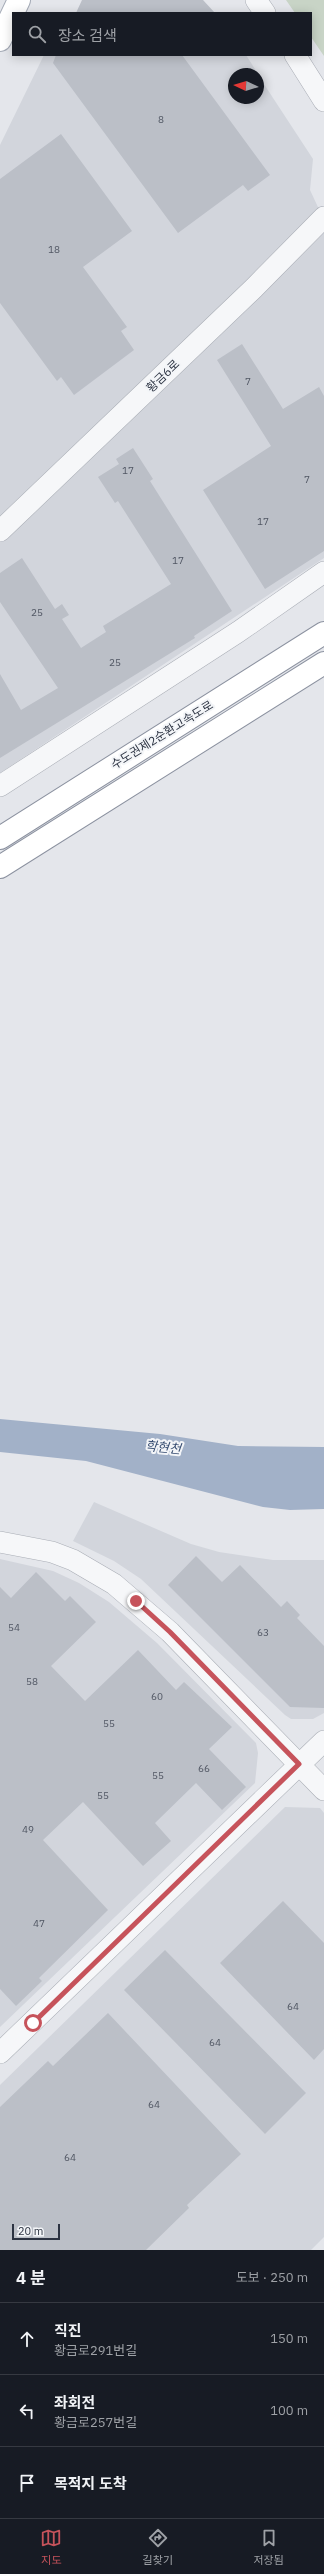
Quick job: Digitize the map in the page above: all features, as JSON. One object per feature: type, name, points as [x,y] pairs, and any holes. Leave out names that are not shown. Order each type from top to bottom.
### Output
[{"type":"main road","points":[[13,12],[19,0]]},
{"type":"main road","points":[[0,40],[12,15]]},
{"type":"main road","name":"수도권제2순환고속도로","points":[[0,838],[324,633]]},
{"type":"main road","name":"수도권제2순환고속도로","points":[[0,867],[324,663]]},
{"type":"street","points":[[256,0],[264,12]]},
{"type":"street","points":[[296,56],[324,101]]},
{"type":"street","name":"황금6로","points":[[0,531],[254,288],[324,217]]},
{"type":"street","points":[[0,786],[225,640],[324,572]]},
{"type":"street","points":[[0,1542],[52,1552],[93,1570],[114,1584],[170,1632],[324,1790]]},
{"type":"street","points":[[0,2053],[324,1741]]},
{"type":"shaded area","points":[[44,56],[247,56],[254,68],[228,68],[228,104],[264,104],[264,84],[313,159],[310,190],[324,220],[324,558],[0,773],[0,145]]},
{"type":"shaded area","points":[[94,1502],[191,1544],[219,1552],[273,1560],[324,1560],[324,1713],[313,1719],[291,1719],[285,1715],[141,1579],[114,1561],[73,1541]]},
{"type":"shaded area","points":[[0,1559],[53,1571],[79,1583],[109,1602],[157,1643],[256,1743],[258,1753],[255,1783],[0,2027]]},
{"type":"shaded area","points":[[285,1807],[320,1808],[324,1813],[324,2237],[311,2250],[0,2250],[0,2085]]},
{"type":"green space","points":[[286,0],[324,0],[324,56],[312,38],[312,12],[294,12]]},
{"type":"water","name":"학현천","points":[[0,1419],[160,1434],[238,1446],[324,1447],[324,1509],[290,1510],[263,1507],[86,1461],[0,1452]]},
{"type":"building","points":[[82,0],[203,0],[214,12],[76,12]]},
{"type":"building","points":[[56,56],[183,56],[270,175],[248,191],[243,185],[178,233],[53,63]]},
{"type":"building","points":[[61,134],[132,231],[83,267],[127,327],[121,331],[134,350],[74,395],[61,377],[57,381],[0,303],[0,179]]},
{"type":"building","points":[[242,344],[283,409],[319,387],[324,396],[324,551],[265,589],[203,490],[271,446],[217,360]]},
{"type":"building","points":[[133,448],[153,479],[150,481],[232,611],[194,636],[195,638],[0,758],[0,674],[21,710],[58,688],[0,602],[0,573],[22,558],[55,609],[62,604],[69,615],[62,619],[81,648],[106,632],[103,626],[171,584],[118,501],[115,503],[98,477],[119,464],[116,459]]},
{"type":"building","points":[[196,1556],[222,1582],[240,1565],[281,1607],[287,1601],[300,1615],[297,1618],[324,1646],[324,1708],[290,1707],[168,1585]]},
{"type":"building","points":[[36,1572],[65,1601],[70,1596],[96,1622],[51,1666],[85,1701],[138,1650],[176,1690],[184,1682],[232,1727],[209,1749],[246,1787],[222,1810],[196,1783],[155,1823],[171,1841],[143,1866],[83,1802],[43,1840],[108,1910],[39,1978],[42,1981],[16,2006],[0,1989],[0,1587],[11,1598]]},
{"type":"building","points":[[283,1901],[324,1943],[324,2049],[314,2060],[220,1963]]},
{"type":"building","points":[[165,1950],[306,2093],[265,2134],[124,1990]]},
{"type":"building","points":[[108,2013],[241,2154],[187,2205],[189,2208],[146,2250],[0,2250],[0,2107],[48,2061],[53,2066]]},
{"type":"route","points":[[33,2023],[299,1764],[170,1632],[136,1601]]}]
